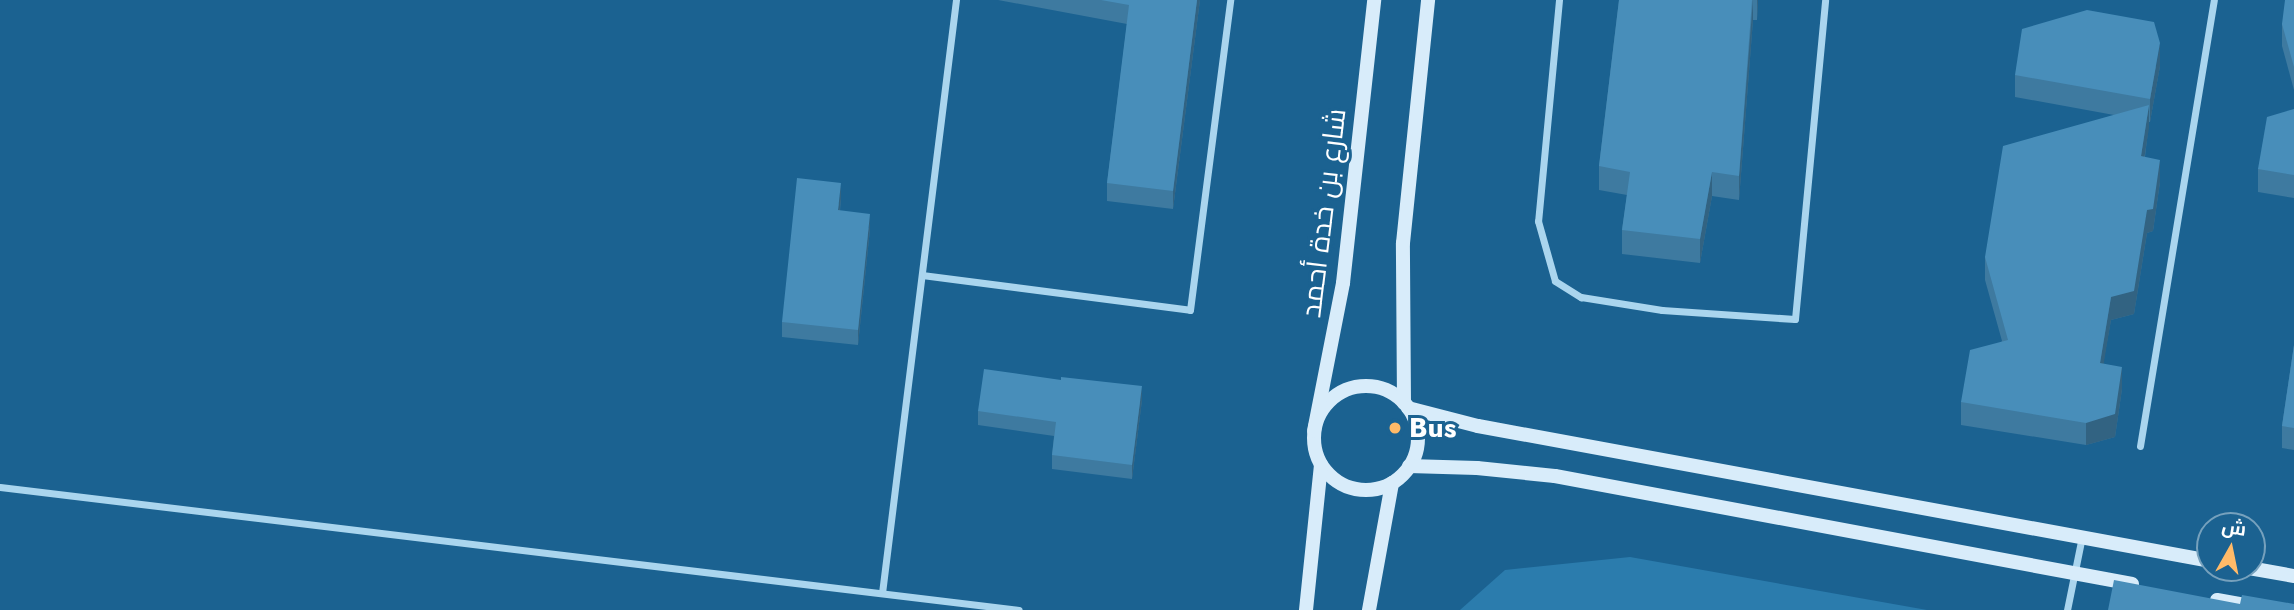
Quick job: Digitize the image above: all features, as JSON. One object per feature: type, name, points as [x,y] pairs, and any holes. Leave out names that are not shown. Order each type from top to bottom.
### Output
[{"type":"street","points":[[882,593],[956,0]]},
{"type":"street","points":[[922,275],[1190,310],[1230,0]]},
{"type":"street","name":"شارع بن خدة أحمد","points":[[1314,431],[1343,282],[1374,0]]},
{"type":"street","points":[[1406,405],[1403,243],[1428,0]]},
{"type":"street","points":[[1559,0],[1538,221],[1555,281],[1581,297],[1662,310],[1795,319],[1825,0]]},
{"type":"street","points":[[2140,446],[2214,0]]},
{"type":"street","points":[[1358,386],[1375,386],[1390,392],[1406,405],[1416,423],[1418,439],[1409,466],[1392,483],[1377,489],[1361,490],[1332,478],[1321,465],[1314,449],[1314,431],[1318,415],[1342,391],[1358,386]]},
{"type":"street","points":[[1406,405],[1505,431],[2196,558]]},
{"type":"street","points":[[1306,610],[1321,465]]},
{"type":"street","points":[[1409,466],[1477,468],[1555,476],[2141,586]]},
{"type":"street","points":[[1369,610],[1392,483]]},
{"type":"street","points":[[0,486],[1019,610]]},
{"type":"street","points":[[2067,610],[2082,536]]},
{"type":"street","points":[[2266,571],[2294,576]]},
{"type":"street","points":[[2207,598],[2273,610]]},
{"type":"shaded area","points":[[1630,557],[1927,610],[1460,610],[1505,570]]},
{"type":"building","points":[[1101,0],[1197,0],[1173,191],[1107,183],[1129,5]]},
{"type":"building","points":[[1619,0],[1752,0],[1739,176],[1712,172],[1700,239],[1622,230],[1630,172],[1599,166]]},
{"type":"building","points":[[2285,0],[2294,0],[2294,67],[2282,24]]},
{"type":"building","points":[[2087,10],[2154,22],[2160,43],[2150,99],[2015,75],[2022,29]]},
{"type":"building","points":[[2149,105],[2141,156],[2160,160],[2153,209],[2147,210],[2134,291],[2111,297],[2100,363],[2122,367],[2115,414],[2086,423],[1961,402],[1970,350],[2008,340],[1985,257],[2003,146]]},
{"type":"building","points":[[2294,109],[2294,175],[2258,169],[2267,117]]},
{"type":"building","points":[[797,178],[841,183],[838,210],[870,214],[858,330],[782,322]]},
{"type":"building","points":[[2294,345],[2294,428],[2282,426]]},
{"type":"building","points":[[984,369],[1061,380],[1061,377],[1142,386],[1132,465],[1052,455],[1056,422],[978,411]]},
{"type":"building","points":[[2114,580],[2240,604],[2242,595],[2294,604],[2294,610],[2108,610]]},
{"type":"place","name":"Bus","points":[[1395,428]]}]
